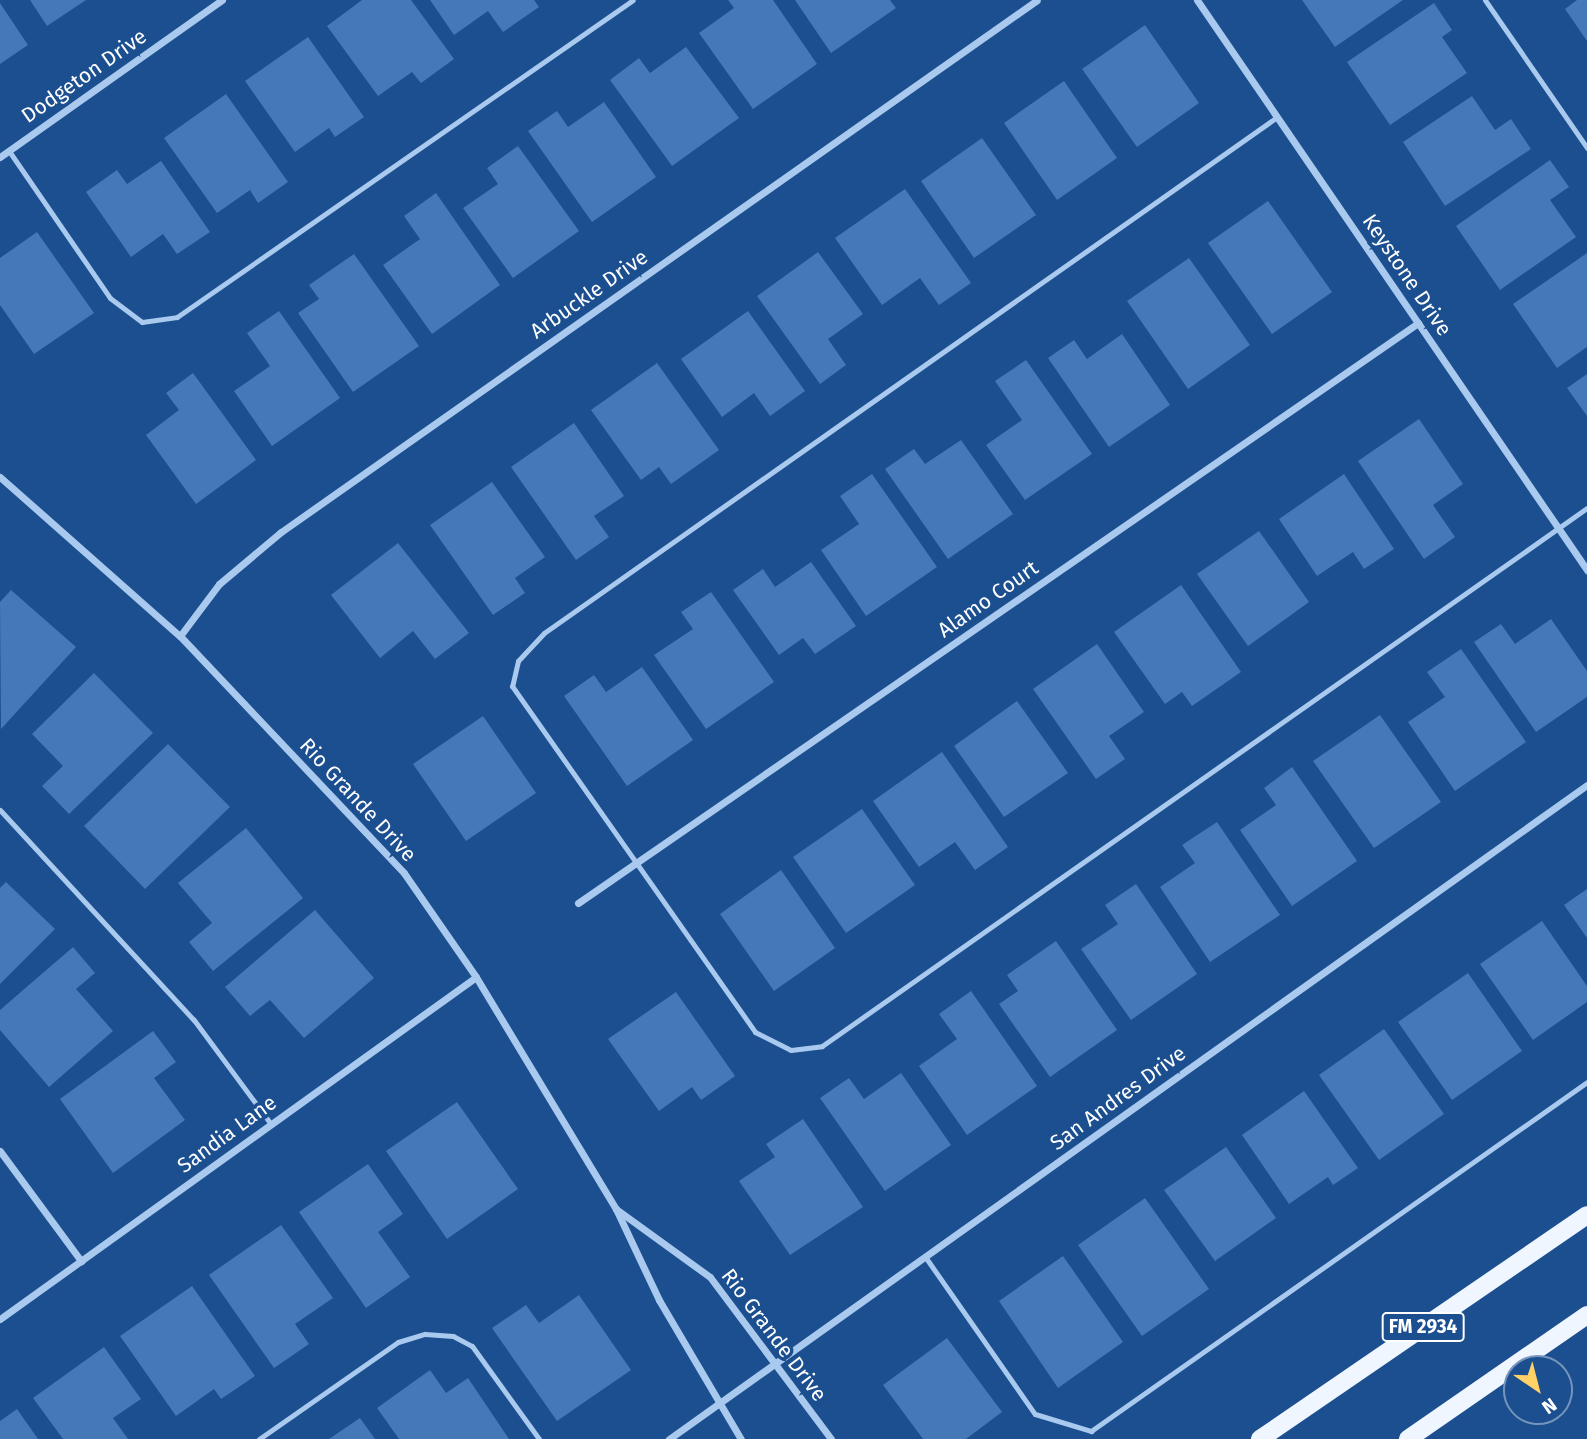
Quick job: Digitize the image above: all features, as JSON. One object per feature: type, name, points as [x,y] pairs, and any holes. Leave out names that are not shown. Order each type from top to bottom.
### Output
[{"type":"main road","name":"FM 2934","points":[[1260,1439],[1587,1214]]},
{"type":"main road","points":[[1408,1439],[1587,1315]]},
{"type":"street","name":"Dodgeton Drive","points":[[0,157],[222,0]]},
{"type":"street","name":"Arbuckle Drive","points":[[180,636],[219,584],[281,532],[1037,0]]},
{"type":"street","name":"Keystone Drive","points":[[1197,0],[1587,570]]},
{"type":"street","name":"Alamo Court","points":[[578,903],[1418,323]]},
{"type":"street","name":"Rio Grande Drive","points":[[0,477],[180,636],[404,873],[475,977],[616,1209],[659,1300],[718,1405],[741,1439]]},
{"type":"street","name":"San Andres Drive","points":[[669,1439],[1587,785]]},
{"type":"street","name":"Sandia Lane","points":[[0,1319],[475,977]]},
{"type":"street","points":[[0,1151],[81,1261]]},
{"type":"street","name":"Rio Grande Drive","points":[[616,1209],[710,1277],[831,1439]]},
{"type":"lane","points":[[9,151],[110,298],[142,322],[177,317],[633,0]]},
{"type":"lane","points":[[1485,0],[1587,148]]},
{"type":"lane","points":[[1278,117],[544,633],[518,661],[512,686],[755,1032],[791,1051],[822,1046],[1587,508]]},
{"type":"lane","points":[[0,810],[194,1020],[271,1124]]},
{"type":"lane","points":[[926,1258],[1035,1414],[1091,1431],[1587,1082]]},
{"type":"lane","points":[[259,1439],[398,1342],[425,1334],[453,1336],[472,1346],[538,1439]]},
{"type":"building","points":[[30,0],[86,0],[47,26]]},
{"type":"building","points":[[362,0],[411,0],[454,59],[421,83],[412,72],[378,96],[327,26]]},
{"type":"building","points":[[430,0],[534,0],[539,7],[503,32],[488,11],[454,35]]},
{"type":"building","points":[[728,0],[773,0],[817,64],[753,109],[699,33],[734,8]]},
{"type":"building","points":[[795,0],[890,0],[896,8],[831,53]]},
{"type":"building","points":[[1302,0],[1403,0],[1335,47]]},
{"type":"building","points":[[1577,0],[1587,0],[1587,41],[1565,9]]},
{"type":"building","points":[[0,3],[28,45],[0,64]]},
{"type":"building","points":[[1434,3],[1452,30],[1442,37],[1467,73],[1390,125],[1347,62]]},
{"type":"building","points":[[1145,25],[1199,103],[1137,147],[1082,69]]},
{"type":"building","points":[[308,37],[364,117],[335,137],[329,128],[295,152],[245,81]]},
{"type":"building","points":[[686,47],[739,118],[672,166],[610,80],[639,58],[650,73]]},
{"type":"building","points":[[1064,81],[1117,158],[1057,200],[1004,123]]},
{"type":"building","points":[[226,94],[288,182],[258,203],[250,190],[217,213],[164,138]]},
{"type":"building","points":[[1472,96],[1495,130],[1511,119],[1531,149],[1445,206],[1403,142]]},
{"type":"building","points":[[604,102],[656,177],[592,222],[528,131],[557,111],[568,127]]},
{"type":"building","points":[[982,138],[1036,215],[974,258],[921,181]]},
{"type":"building","points":[[518,146],[579,231],[513,278],[463,208],[498,184],[487,168]]},
{"type":"building","points":[[1550,160],[1569,187],[1550,200],[1576,237],[1500,290],[1456,226]]},
{"type":"building","points":[[161,161],[210,232],[177,254],[163,234],[131,257],[86,192],[117,170],[127,184]]},
{"type":"building","points":[[905,189],[971,283],[939,305],[920,278],[882,305],[835,238]]},
{"type":"building","points":[[436,193],[500,285],[432,334],[383,265],[420,239],[404,216]]},
{"type":"building","points":[[1268,201],[1332,292],[1272,334],[1208,243]]},
{"type":"building","points":[[37,232],[94,313],[34,354],[0,305],[0,258]]},
{"type":"building","points":[[818,252],[863,314],[828,339],[846,365],[820,384],[757,296]]},
{"type":"building","points":[[1587,253],[1587,347],[1557,368],[1513,304]]},
{"type":"building","points":[[354,254],[419,346],[353,392],[298,313],[319,299],[309,285]]},
{"type":"building","points":[[1189,258],[1250,345],[1188,389],[1127,301]]},
{"type":"building","points":[[279,311],[340,398],[272,446],[234,391],[270,366],[247,333]]},
{"type":"building","points":[[748,311],[805,391],[770,416],[754,393],[722,417],[681,359]]},
{"type":"building","points":[[1122,334],[1170,405],[1109,447],[1048,358],[1074,340],[1087,359]]},
{"type":"building","points":[[1026,360],[1092,454],[1025,500],[986,445],[1022,420],[995,381]]},
{"type":"building","points":[[657,363],[719,450],[671,484],[659,467],[641,480],[591,410]]},
{"type":"building","points":[[193,373],[256,460],[196,504],[146,435],[179,410],[166,393]]},
{"type":"building","points":[[1587,374],[1587,416],[1567,388]]},
{"type":"building","points":[[1419,419],[1463,484],[1433,505],[1455,537],[1424,559],[1358,461]]},
{"type":"building","points":[[574,423],[624,496],[594,516],[609,537],[576,560],[511,467]]},
{"type":"building","points":[[961,440],[1013,514],[948,559],[885,469],[914,449],[925,464]]},
{"type":"building","points":[[872,474],[937,567],[866,616],[821,550],[859,524],[840,496]]},
{"type":"building","points":[[1344,474],[1394,549],[1364,569],[1353,552],[1317,576],[1279,519]]},
{"type":"building","points":[[492,482],[545,557],[515,578],[525,593],[493,615],[430,525]]},
{"type":"building","points":[[1259,531],[1309,602],[1248,646],[1197,574]]},
{"type":"building","points":[[398,543],[469,633],[435,659],[413,631],[380,658],[331,595]]},
{"type":"building","points":[[811,562],[856,626],[815,654],[803,638],[779,655],[733,590],[763,569],[775,587]]},
{"type":"building","points":[[1181,585],[1241,672],[1192,706],[1182,692],[1165,704],[1114,632]]},
{"type":"building","points":[[11,590],[76,647],[1,729],[0,602]]},
{"type":"building","points":[[711,592],[774,682],[706,729],[654,655],[693,629],[681,612]]},
{"type":"building","points":[[1551,619],[1587,671],[1587,697],[1536,732],[1474,642],[1501,624],[1515,644]]},
{"type":"building","points":[[1097,644],[1144,712],[1109,736],[1125,759],[1096,779],[1033,689]]},
{"type":"building","points":[[1461,649],[1526,742],[1455,791],[1408,722],[1445,697],[1427,672]]},
{"type":"building","points":[[642,667],[693,740],[627,786],[564,696],[594,675],[606,692]]},
{"type":"building","points":[[94,673],[153,733],[69,814],[42,786],[63,766],[32,734]]},
{"type":"building","points":[[1017,701],[1068,773],[1004,817],[954,746]]},
{"type":"building","points":[[1380,715],[1441,802],[1374,848],[1313,761]]},
{"type":"building","points":[[483,716],[536,793],[466,841],[413,764]]},
{"type":"building","points":[[168,744],[230,807],[145,889],[84,826]]},
{"type":"building","points":[[942,752],[1008,847],[975,870],[955,842],[919,867],[873,801]]},
{"type":"building","points":[[1292,767],[1357,861],[1292,906],[1240,830],[1276,805],[1264,788]]},
{"type":"building","points":[[862,809],[915,885],[846,933],[793,857]]},
{"type":"building","points":[[1217,822],[1280,915],[1210,962],[1160,887],[1195,863],[1182,845]]},
{"type":"building","points":[[246,828],[303,898],[213,971],[189,942],[212,923],[178,883]]},
{"type":"building","points":[[781,870],[835,948],[774,991],[720,914]]},
{"type":"building","points":[[6,882],[55,929],[0,984],[0,888]]},
{"type":"building","points":[[1136,884],[1197,974],[1131,1020],[1081,949],[1118,924],[1105,905]]},
{"type":"building","points":[[1587,889],[1587,938],[1564,905]]},
{"type":"building","points":[[315,910],[374,978],[304,1038],[270,1000],[250,1016],[225,987]]},
{"type":"building","points":[[1542,921],[1587,986],[1587,1002],[1533,1040],[1480,964]]},
{"type":"building","points":[[1056,941],[1117,1030],[1050,1077],[999,1004],[1018,991],[1007,975]]},
{"type":"building","points":[[73,947],[95,973],[76,989],[113,1031],[49,1087],[0,1030],[0,1010]]},
{"type":"building","points":[[1468,973],[1522,1051],[1452,1100],[1398,1022]]},
{"type":"building","points":[[971,991],[1037,1086],[967,1135],[919,1066],[957,1039],[939,1014]]},
{"type":"building","points":[[676,992],[735,1076],[701,1100],[692,1087],[659,1111],[608,1039]]},
{"type":"building","points":[[1384,1029],[1444,1114],[1379,1160],[1319,1075]]},
{"type":"building","points":[[153,1031],[176,1062],[154,1078],[185,1120],[113,1173],[60,1099]]},
{"type":"building","points":[[901,1073],[951,1145],[885,1191],[820,1098],[849,1078],[864,1099]]},
{"type":"building","points":[[1304,1091],[1358,1168],[1333,1185],[1328,1177],[1289,1204],[1242,1135]]},
{"type":"building","points":[[457,1102],[518,1189],[447,1239],[386,1151]]},
{"type":"building","points":[[803,1119],[863,1207],[790,1255],[739,1181],[775,1157],[766,1144]]},
{"type":"building","points":[[1226,1147],[1276,1218],[1215,1261],[1164,1190]]},
{"type":"building","points":[[368,1164],[403,1214],[378,1232],[410,1277],[366,1308],[299,1212]]},
{"type":"building","points":[[1145,1198],[1209,1289],[1142,1336],[1078,1245]]},
{"type":"building","points":[[281,1225],[333,1298],[295,1324],[309,1344],[274,1368],[209,1275]]},
{"type":"building","points":[[1063,1256],[1123,1342],[1058,1388],[999,1301]]},
{"type":"building","points":[[192,1286],[255,1376],[221,1399],[214,1389],[176,1416],[120,1336]]},
{"type":"building","points":[[579,1295],[631,1370],[557,1421],[492,1328],[526,1305],[539,1323]]},
{"type":"building","points":[[947,1338],[1002,1412],[966,1439],[923,1439],[883,1385]]},
{"type":"building","points":[[104,1347],[141,1399],[113,1418],[128,1439],[63,1439],[33,1398]]},
{"type":"building","points":[[430,1370],[446,1393],[468,1378],[509,1439],[399,1439],[377,1408]]},
{"type":"building","points":[[17,1409],[38,1439],[0,1439],[0,1421]]},
{"type":"building","points":[[360,1418],[375,1439],[329,1439]]}]
